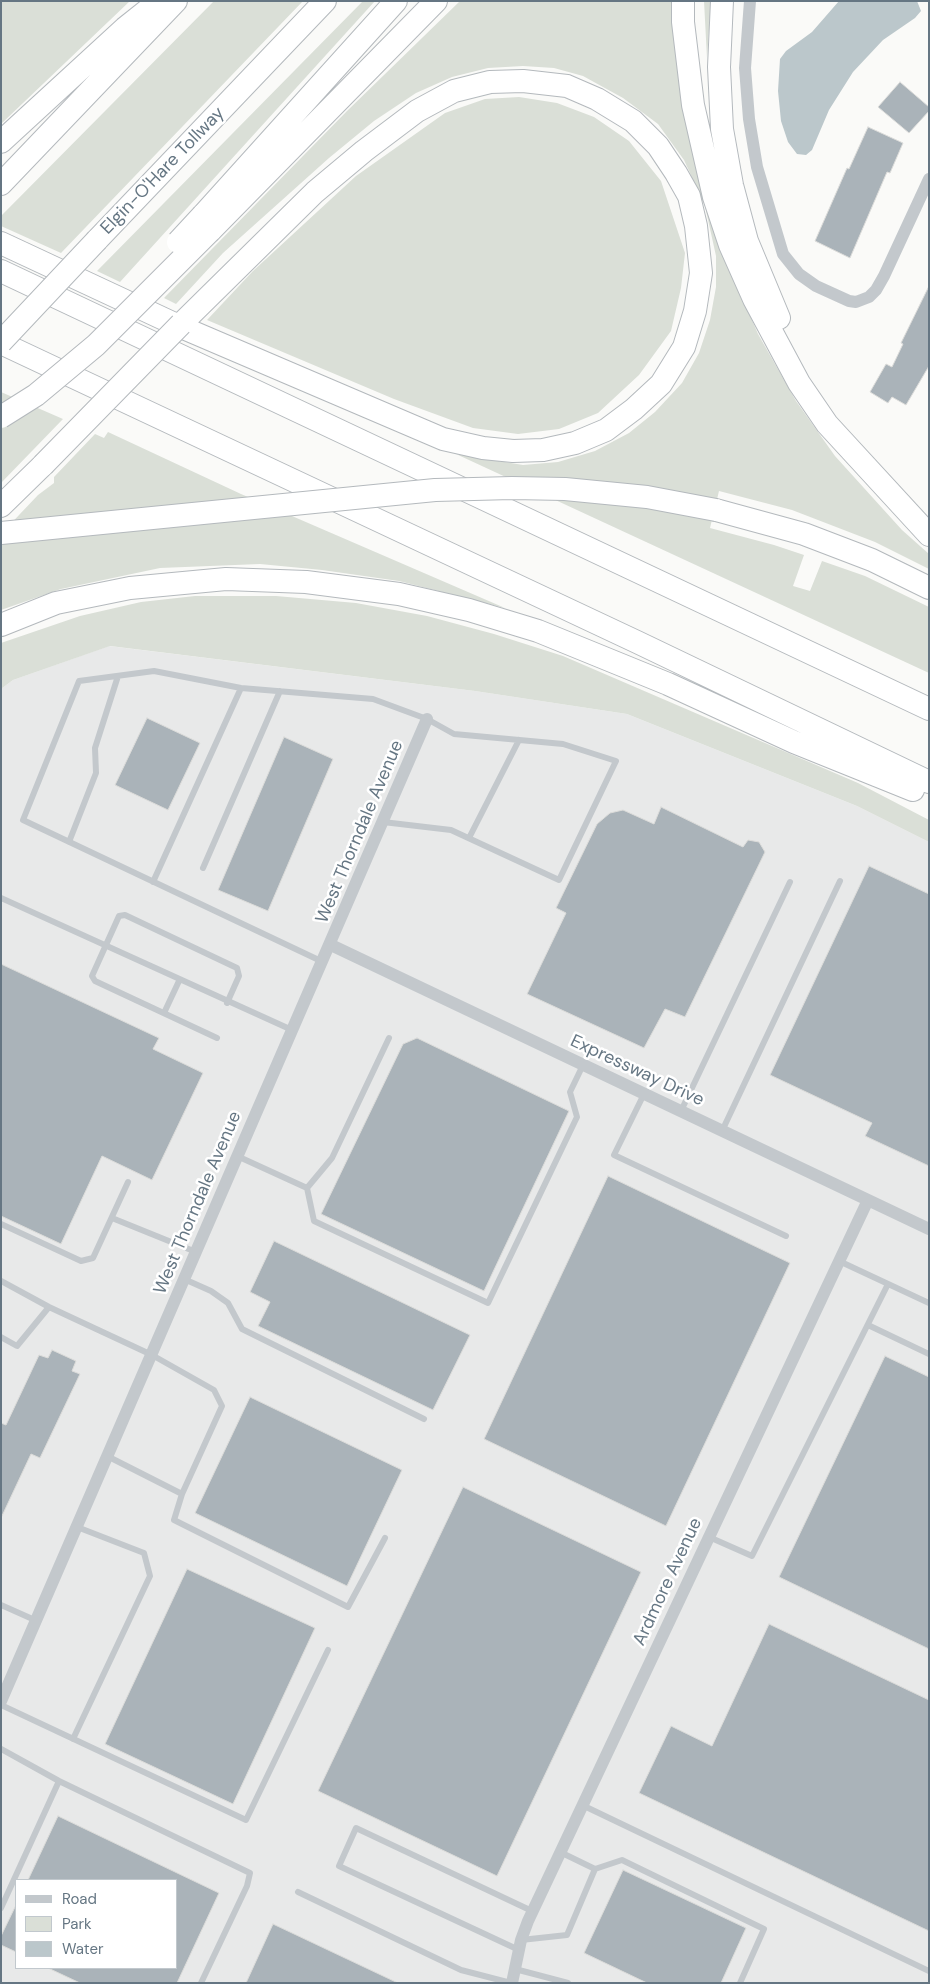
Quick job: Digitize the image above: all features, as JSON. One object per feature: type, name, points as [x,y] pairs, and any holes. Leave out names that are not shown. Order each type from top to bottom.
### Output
[{"type":"highway","points":[[1,142],[125,28],[160,1]]},
{"type":"highway","points":[[1,184],[176,1]]},
{"type":"highway","name":"Elgin-O'Hare Tollway","points":[[1,342],[325,1]]},
{"type":"highway","points":[[1,416],[36,395],[96,345],[207,223],[396,1]]},
{"type":"highway","points":[[1,403],[29,387],[88,339],[436,1]]},
{"type":"highway","points":[[683,1],[683,22],[693,105],[714,197],[730,245],[754,299],[799,383],[827,424],[929,535]]},
{"type":"highway","points":[[722,1],[719,67],[722,129],[732,185],[747,241],[788,338],[808,375],[835,417],[853,452]]},
{"type":"highway","points":[[1,243],[181,327],[443,439],[483,448],[513,451],[543,450],[575,443],[606,430],[661,384],[684,347],[695,311],[701,272],[696,226],[688,196],[658,146],[633,121],[597,99],[567,86],[515,81],[490,82],[454,91],[417,111],[315,192],[222,282],[43,465],[1,506]]},
{"type":"highway","points":[[1,271],[929,709]]},
{"type":"highway","points":[[1,342],[197,436],[638,642],[929,782]]},
{"type":"highway","points":[[1,355],[197,436]]},
{"type":"highway","points":[[1,532],[435,490],[565,489],[647,497],[716,510],[804,534],[872,560],[929,588]]},
{"type":"highway","points":[[1,626],[56,603],[130,588],[226,579],[306,582],[399,594],[469,610],[546,634],[668,684],[794,742],[929,796]]},
{"type":"street","points":[[750,1],[745,68],[749,118],[757,167],[783,254],[798,274],[816,286],[849,301],[856,302],[869,297],[876,290],[884,276],[929,180]]},
{"type":"street","name":"West Thorndale Avenue","points":[[1,1701],[237,1156],[324,962],[428,719]]},
{"type":"street","name":"Expressway Drive","points":[[331,945],[929,1229]]},
{"type":"street","name":"Ardmore Avenue","points":[[511,1983],[520,1945],[532,1911],[868,1200]]},
{"type":"lane","points":[[324,962],[23,820],[79,681],[154,671],[241,688],[373,699],[428,719],[454,734],[563,744],[616,761],[559,880],[451,830],[383,822]]},
{"type":"lane","points":[[70,842],[96,773],[96,748],[118,676]]},
{"type":"lane","points":[[153,882],[241,688]]},
{"type":"lane","points":[[204,868],[280,691]]},
{"type":"lane","points":[[469,838],[519,740]]},
{"type":"lane","points":[[722,1131],[840,881]]},
{"type":"lane","points":[[681,1111],[790,882]]},
{"type":"lane","points":[[1,898],[227,1003],[293,1031]]},
{"type":"lane","points":[[217,1038],[95,981],[92,976],[119,916],[125,915],[238,968],[239,976],[227,1003]]},
{"type":"lane","points":[[164,1013],[179,981]]},
{"type":"lane","points":[[307,1188],[332,1158],[389,1038]]},
{"type":"lane","points":[[307,1188],[314,1221],[488,1303],[577,1117],[570,1092],[583,1065]]},
{"type":"lane","points":[[644,1094],[614,1155],[786,1236]]},
{"type":"lane","points":[[237,1156],[307,1188]]},
{"type":"lane","points":[[1,1224],[80,1261],[93,1258],[128,1182]]},
{"type":"lane","points":[[112,1218],[196,1252]]},
{"type":"lane","points":[[839,1261],[929,1303]]},
{"type":"lane","points":[[184,1279],[211,1291],[228,1303],[242,1328],[424,1419]]},
{"type":"lane","points":[[1,1281],[49,1307],[152,1355],[214,1390],[222,1406],[182,1494],[174,1520],[348,1606],[385,1538]]},
{"type":"lane","points":[[709,1537],[752,1556],[888,1284]]},
{"type":"lane","points":[[1,1337],[17,1346],[49,1307]]},
{"type":"lane","points":[[868,1325],[929,1354]]},
{"type":"lane","points":[[107,1456],[182,1494]]},
{"type":"lane","points":[[73,1740],[150,1576],[144,1553],[76,1527]]},
{"type":"lane","points":[[1,1605],[37,1621]]},
{"type":"lane","points":[[1,1705],[246,1820],[328,1650]]},
{"type":"lane","points":[[1,1749],[59,1781],[250,1873],[247,1886],[201,1983]]},
{"type":"lane","points":[[1,1908],[59,1781]]},
{"type":"lane","points":[[582,1805],[929,1971]]},
{"type":"lane","points":[[532,1911],[356,1828],[339,1866],[520,1945],[567,1936],[595,1869]]},
{"type":"lane","points":[[560,1852],[595,1869],[622,1860],[764,1929],[740,1983]]},
{"type":"lane","points":[[298,1892],[461,1970],[511,1983]]},
{"type":"lane","points":[[515,1969],[568,1983]]},
{"type":"shaded area","points":[[109,646],[475,691],[627,714],[857,806],[929,842],[929,1983],[1,1983],[1,689],[13,680]]},
{"type":"green space","points":[[1,1],[130,1],[1,124]]},
{"type":"green space","points":[[214,1],[303,1],[61,253],[1,226],[1,216]]},
{"type":"green space","points":[[363,1],[375,1],[120,282],[97,271]]},
{"type":"green space","points":[[460,1],[672,1],[733,275],[758,334],[796,401],[835,456],[902,530],[929,554],[929,569],[875,542],[792,510],[719,491],[710,528],[804,555],[793,586],[810,591],[822,561],[865,576],[929,607],[929,673],[456,454],[523,465],[558,462],[595,451],[629,433],[655,412],[682,383],[699,353],[710,320],[716,287],[716,256],[705,206],[684,160],[658,124],[623,98],[583,76],[554,68],[523,66],[488,68],[452,77],[416,93],[374,121],[329,158],[223,253],[176,304],[164,298],[347,111]]},
{"type":"green space","points":[[704,1],[711,1],[707,58]]},
{"type":"green space","points":[[519,97],[557,103],[594,117],[629,141],[661,181],[685,253],[681,288],[671,331],[639,375],[598,413],[559,429],[518,434],[473,428],[394,399],[207,320],[253,271],[356,176],[445,113],[485,99]]},
{"type":"green space","points":[[1,392],[63,419],[1,483]]},
{"type":"green space","points":[[108,432],[241,494],[505,608],[399,581],[322,570],[260,564],[160,568],[61,589],[1,610],[1,534],[38,495],[54,483],[54,477],[95,434],[104,438]]},
{"type":"green space","points":[[195,596],[276,596],[356,603],[427,616],[494,634],[563,656],[858,783],[929,820],[929,842],[857,806],[627,714],[475,691],[110,646],[13,680],[1,689],[1,643],[80,616],[141,602]]},
{"type":"water","points":[[839,1],[917,1],[921,11],[915,18],[883,40],[853,72],[829,110],[812,150],[806,155],[797,154],[788,142],[781,121],[778,91],[780,59],[786,51],[812,32]]},
{"type":"building","points":[[900,82],[929,107],[929,111],[909,133],[878,107]]},
{"type":"building","points":[[868,127],[903,143],[890,173],[887,172],[850,258],[815,241],[847,168],[849,169]]},
{"type":"building","points":[[929,286],[929,366],[906,405],[892,397],[888,403],[870,392],[886,364],[892,367],[903,344],[901,343]]},
{"type":"building","points":[[147,718],[200,743],[168,810],[115,785]]},
{"type":"building","points":[[284,737],[333,759],[268,911],[218,890]]},
{"type":"building","points":[[661,807],[743,847],[748,840],[759,842],[765,852],[685,1017],[665,1009],[644,1048],[527,994],[566,913],[556,908],[597,824],[610,813],[623,810],[654,824]]},
{"type":"building","points":[[869,866],[929,894],[929,1166],[865,1136],[872,1123],[770,1075]]},
{"type":"building","points":[[1,964],[159,1038],[153,1049],[203,1073],[152,1180],[102,1156],[61,1244],[1,1216]]},
{"type":"building","points":[[417,1038],[569,1111],[484,1291],[321,1214],[403,1044]]},
{"type":"building","points":[[608,1176],[790,1263],[666,1526],[484,1439]]},
{"type":"building","points":[[274,1241],[470,1335],[433,1410],[258,1326],[270,1302],[250,1292]]},
{"type":"building","points":[[52,1350],[76,1361],[72,1371],[80,1374],[40,1458],[31,1454],[1,1518],[1,1423],[6,1425],[39,1355],[48,1358]]},
{"type":"building","points":[[885,1356],[929,1377],[929,1649],[779,1577]]},
{"type":"building","points":[[250,1397],[402,1470],[347,1586],[195,1513]]},
{"type":"building","points":[[463,1487],[641,1572],[497,1876],[318,1791]]},
{"type":"building","points":[[187,1569],[315,1628],[233,1804],[105,1744]]},
{"type":"building","points":[[769,1624],[929,1700],[929,1931],[639,1793],[671,1726],[712,1746]]},
{"type":"building","points":[[58,1816],[219,1893],[177,1983],[80,1983],[50,1969],[178,1969],[178,1879],[28,1879]]},
{"type":"building","points":[[623,1870],[746,1928],[721,1983],[647,1983],[584,1953]]},
{"type":"building","points":[[15,1907],[15,1952],[1,1945],[1,1936]]},
{"type":"building","points":[[273,1924],[398,1983],[246,1983]]}]
